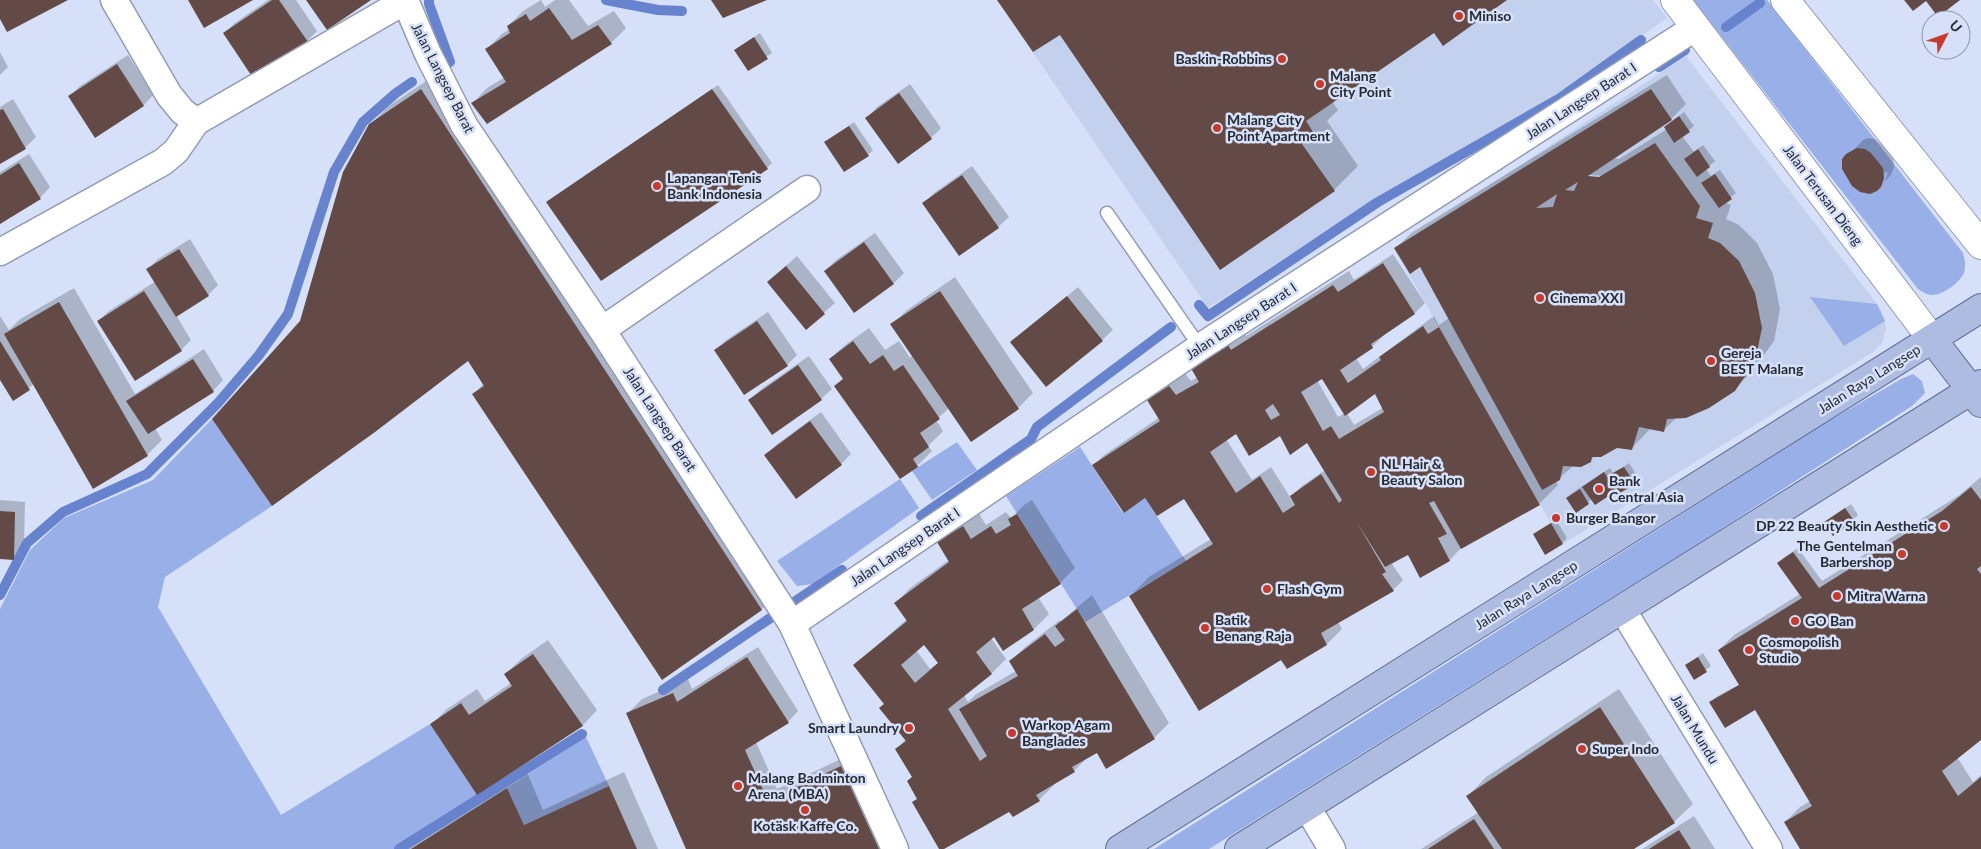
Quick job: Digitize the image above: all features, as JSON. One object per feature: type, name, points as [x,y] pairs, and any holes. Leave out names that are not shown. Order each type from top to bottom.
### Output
[{"type":"main road","name":"Jalan Raya Langsep","points":[[1120,849],[1981,308]]},
{"type":"main road","name":"Jalan Terusan Dieng","points":[[1932,339],[1978,393]]},
{"type":"main road","points":[[1239,849],[1622,609],[1978,393]]},
{"type":"street","points":[[114,0],[169,95],[182,111],[196,122]]},
{"type":"street","points":[[0,252],[163,162],[176,151],[196,122],[405,0]]},
{"type":"street","name":"Jalan Langsep Barat","points":[[405,0],[428,54],[464,125],[602,330],[792,624],[895,849]]},
{"type":"street","name":"Jalan Terusan Dieng","points":[[1675,0],[1932,339]]},
{"type":"street","points":[[1785,0],[1981,245]]},
{"type":"street","name":"Jalan Langsep Barat I","points":[[792,624],[1200,347],[1696,27]]},
{"type":"street","points":[[602,330],[807,189]]},
{"type":"street","name":"Jalan Mundu","points":[[1622,609],[1769,849]]},
{"type":"street","points":[[1307,807],[1332,849]]},
{"type":"lane","points":[[1107,213],[1200,347]]},
{"type":"shaded area","name":"Malang City Point","points":[[997,0],[1653,0],[1667,18],[1560,92],[1377,198],[1208,308]]},
{"type":"shaded area","points":[[1693,0],[1767,0],[1963,253],[1964,273],[1955,284],[1942,293],[1933,295],[1918,289]]},
{"type":"shaded area","points":[[1686,56],[1877,304],[1884,317],[1886,329],[1882,343],[1873,352],[1563,544],[1394,248]]},
{"type":"shaded area","points":[[1810,297],[1877,304],[1885,321],[1844,346]]},
{"type":"shaded area","points":[[1913,374],[1922,381],[1925,393],[1912,406],[1696,545],[1209,849],[1154,849],[1824,424],[1901,379]]},
{"type":"shaded area","points":[[212,419],[272,506],[165,577],[158,607],[281,815],[430,724],[477,795],[395,849],[0,849],[0,609],[30,550],[64,518],[153,480]]},
{"type":"shaded area","points":[[957,442],[977,470],[932,500],[912,471]]},
{"type":"shaded area","points":[[1080,447],[1123,513],[1145,498],[1186,561],[1085,622],[1006,496]]},
{"type":"shaded area","points":[[900,479],[919,508],[813,584],[797,586],[777,561]]},
{"type":"shaded area","points":[[586,737],[609,786],[524,825],[507,788]]},
{"type":"building","points":[[0,0],[68,0],[7,32],[0,19]]},
{"type":"building","points":[[188,0],[253,0],[204,28]]},
{"type":"building","points":[[272,0],[279,0],[308,42],[253,78],[223,33]]},
{"type":"building","points":[[306,0],[371,0],[327,30]]},
{"type":"building","points":[[711,0],[767,0],[723,18]]},
{"type":"building","name":"Malang City Point Apartment","points":[[997,0],[1507,0],[1443,46],[1434,33],[1306,121],[1315,135],[1302,144],[1335,191],[1220,270],[1060,35],[1033,52]]},
{"type":"building","points":[[1904,0],[1960,0],[1947,10],[1933,10],[1926,1],[1913,11]]},
{"type":"building","points":[[549,8],[572,40],[598,25],[612,44],[487,124],[471,103],[506,82],[485,49],[510,33],[507,26],[526,14],[530,21]]},
{"type":"building","points":[[754,37],[768,59],[748,71],[734,50]]},
{"type":"building","points":[[117,64],[144,106],[95,138],[68,96]]},
{"type":"building","points":[[421,89],[762,610],[662,680],[472,394],[484,386],[468,361],[375,432],[272,506],[212,419],[300,321],[343,172],[369,124]]},
{"type":"building","name":"Lapangan Tenis Bank Indonesia","points":[[712,89],[768,169],[601,281],[546,202]]},
{"type":"building","points":[[1651,89],[1672,120],[1588,176],[1599,177],[1655,143],[1700,206],[1696,218],[1713,223],[1708,238],[1720,243],[1739,261],[1755,293],[1762,328],[1755,361],[1735,391],[1709,408],[1686,418],[1667,419],[1664,432],[1639,427],[1632,450],[1617,448],[1601,457],[1592,457],[1591,462],[1581,467],[1563,466],[1560,480],[1542,490],[1420,267],[1410,274],[1394,248]],"holes":[[[1578,182],[1574,191],[1565,190]],[[1557,194],[1553,207],[1536,208]]]},
{"type":"building","points":[[899,93],[932,139],[898,164],[865,118]]},
{"type":"building","points":[[3,109],[26,149],[0,164],[0,110]]},
{"type":"building","points":[[1679,116],[1690,132],[1674,143],[1664,127]]},
{"type":"building","points":[[849,126],[869,156],[844,172],[824,142]]},
{"type":"building","points":[[1857,148],[1865,149],[1871,153],[1883,168],[1884,178],[1881,187],[1870,194],[1860,192],[1852,186],[1842,169],[1842,159],[1846,154]]},
{"type":"building","points":[[1698,149],[1710,167],[1697,177],[1684,159]]},
{"type":"building","points":[[19,163],[41,199],[0,224],[0,175]]},
{"type":"building","points":[[1715,174],[1732,199],[1719,208],[1701,183]]},
{"type":"building","points":[[962,175],[999,228],[959,256],[922,203]]},
{"type":"building","points":[[864,242],[894,284],[854,313],[824,271]]},
{"type":"building","points":[[179,249],[209,296],[176,317],[146,269]]},
{"type":"building","points":[[1383,263],[1415,314],[1371,344],[1373,348],[1340,370],[1348,383],[1381,360],[1379,357],[1423,326],[1428,334],[1439,327],[1540,505],[1461,549],[1434,501],[1429,503],[1447,534],[1438,538],[1450,561],[1420,578],[1408,555],[1385,567],[1356,521],[1386,572],[1382,574],[1394,591],[1321,633],[1327,645],[1287,669],[1281,660],[1199,711],[1129,596],[1213,544],[1184,499],[1157,516],[1145,498],[1124,513],[1092,465],[1160,421],[1147,400],[1169,386],[1176,395],[1199,382],[1189,365],[1225,340],[1231,350],[1333,285],[1338,292]],"holes":[[[1322,379],[1345,416],[1375,394],[1384,412],[1339,439],[1331,426],[1323,431],[1301,392]],[[1273,404],[1280,415],[1271,420],[1265,410]],[[1236,434],[1249,456],[1280,436],[1290,455],[1307,443],[1342,500],[1339,503],[1321,474],[1290,496],[1295,505],[1283,513],[1260,476],[1236,493],[1210,452]]]},
{"type":"building","points":[[786,266],[825,314],[806,330],[767,282]]},
{"type":"building","points":[[144,291],[182,351],[135,381],[97,321]]},
{"type":"building","points":[[940,291],[1019,409],[971,442],[890,324]]},
{"type":"building","points":[[1067,296],[1103,341],[1046,387],[1010,342]]},
{"type":"building","points":[[59,302],[148,456],[93,489],[4,334]]},
{"type":"building","points":[[757,321],[788,366],[744,395],[714,350]]},
{"type":"building","points":[[0,341],[30,390],[13,401],[0,380]]},
{"type":"building","points":[[853,341],[870,364],[883,355],[894,371],[903,365],[940,419],[920,433],[929,447],[913,459],[918,467],[900,479],[834,386],[843,379],[829,359]]},
{"type":"building","points":[[193,359],[214,392],[148,434],[126,401]]},
{"type":"building","points":[[798,365],[822,400],[772,435],[748,400]]},
{"type":"building","points":[[810,421],[842,465],[796,499],[764,455]]},
{"type":"building","points":[[1624,467],[1635,484],[1620,493],[1609,475]]},
{"type":"building","name":"Bank Central Asia","points":[[1604,472],[1616,491],[1595,505],[1582,487]]},
{"type":"building","points":[[1971,487],[1981,500],[1981,566],[1977,569],[1981,574],[1981,740],[1942,771],[1958,796],[1981,777],[1981,849],[1800,849],[1784,822],[1812,806],[1755,710],[1725,728],[1709,702],[1739,685],[1718,650],[1802,598],[1777,563],[1793,552],[1819,588],[1942,511]]},
{"type":"building","points":[[1580,489],[1589,504],[1576,513],[1566,498]]},
{"type":"building","points":[[1845,508],[1854,521],[1833,536],[1824,522]]},
{"type":"building","points":[[0,511],[15,512],[14,560],[0,559]]},
{"type":"building","points":[[1017,514],[1061,584],[1022,609],[1034,630],[1003,651],[994,637],[976,652],[992,674],[948,709],[980,761],[987,756],[959,709],[1018,676],[1009,661],[1045,634],[1055,647],[1065,640],[1055,626],[1077,609],[1155,739],[1106,769],[1097,753],[1072,767],[1075,772],[1036,795],[1040,801],[1013,817],[1009,812],[944,849],[939,849],[912,802],[917,799],[907,781],[912,777],[895,749],[906,741],[879,708],[884,704],[853,665],[907,621],[894,603],[949,562],[937,542],[963,526],[971,539],[991,526],[996,534],[1011,525],[1008,519]],"holes":[[[924,645],[938,663],[915,683],[901,665]]]},
{"type":"building","points":[[1551,523],[1563,544],[1545,555],[1533,534]]},
{"type":"building","points":[[533,654],[583,726],[477,795],[430,724],[461,703],[469,715],[512,686],[504,674]]},
{"type":"building","points":[[747,657],[789,723],[745,750],[768,801],[841,766],[879,849],[686,849],[626,713],[673,693],[677,702]]},
{"type":"building","points":[[1698,657],[1707,672],[1694,680],[1685,665]]},
{"type":"building","name":"Super Indo","points":[[1600,707],[1675,823],[1634,849],[1502,849],[1466,796]]},
{"type":"building","points":[[609,786],[637,849],[411,849],[507,788],[524,825]]},
{"type":"building","points":[[1474,819],[1494,849],[1428,849]]},
{"type":"building","points":[[1679,830],[1691,849],[1649,849]]},
{"type":"waterway","points":[[429,0],[450,62]]},
{"type":"waterway","points":[[606,0],[658,10],[682,11]]},
{"type":"waterway","points":[[1726,27],[1760,3]]},
{"type":"waterway","points":[[1199,305],[1208,316],[1378,202],[1560,98],[1641,40]]},
{"type":"waterway","points":[[1659,67],[1685,50]]},
{"type":"waterway","points":[[0,595],[27,543],[63,512],[147,474],[218,403],[259,355],[288,314],[334,172],[363,122],[396,93],[412,82]]},
{"type":"waterway","points":[[921,516],[1031,439],[1037,427],[1171,327]]},
{"type":"waterway","points":[[663,690],[842,570]]},
{"type":"waterway","points":[[399,849],[582,734]]},
{"type":"place","name":"Miniso","points":[[1459,16]]},
{"type":"place","name":"Baskin-Robbins","points":[[1282,59]]},
{"type":"place","name":"Malang City Point","points":[[1320,84]]},
{"type":"place","name":"Malang City Point Apartment","points":[[1217,128]]},
{"type":"place","name":"Lapangan Tenis Bank Indonesia","points":[[657,186]]},
{"type":"place","name":"Cinema XXI","points":[[1540,298]]},
{"type":"place","name":"Gereja BEST Malang","points":[[1711,361]]},
{"type":"place","name":"NL Hair & Beauty Salon","points":[[1371,472]]},
{"type":"place","name":"Bank Central Asia","points":[[1599,489]]},
{"type":"place","name":"Burger Bangor","points":[[1556,518]]},
{"type":"place","name":"DP 22 Beauty Skin Aesthetic","points":[[1944,526]]},
{"type":"place","name":"The Gentelman Barbershop","points":[[1902,554]]},
{"type":"place","name":"Flash Gym","points":[[1267,589]]},
{"type":"place","name":"Mitra Warna","points":[[1837,596]]},
{"type":"place","name":"GO Ban","points":[[1795,621]]},
{"type":"place","name":"Batik Benang Raja","points":[[1205,628]]},
{"type":"place","name":"Cosmopolish Studio","points":[[1749,650]]},
{"type":"place","name":"Smart Laundry","points":[[909,728]]},
{"type":"place","name":"Warkop Agam Banglades","points":[[1012,733]]},
{"type":"place","name":"Super Indo","points":[[1582,749]]},
{"type":"place","name":"Malang Badminton Arena (MBA)","points":[[738,786]]},
{"type":"place","name":"Kotäsk Kaffe Co.","points":[[805,810]]}]
